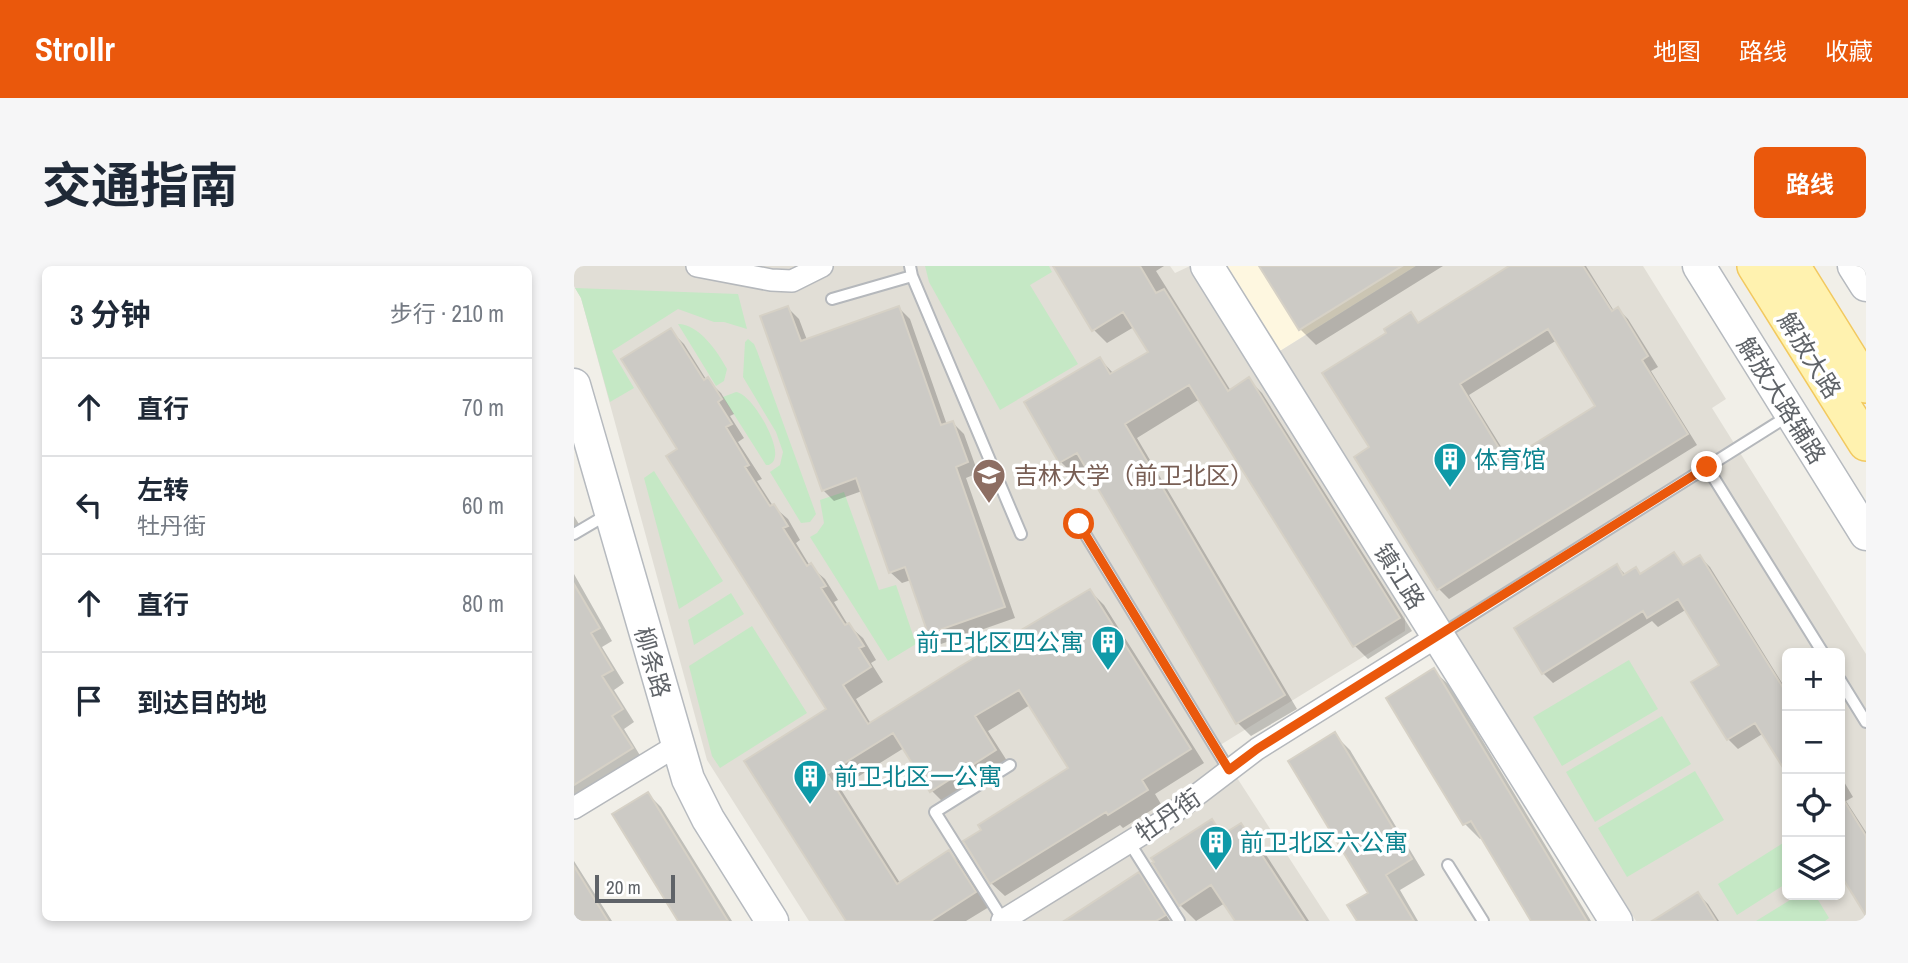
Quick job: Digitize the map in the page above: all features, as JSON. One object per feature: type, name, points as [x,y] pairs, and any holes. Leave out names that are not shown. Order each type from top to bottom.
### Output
[{"type":"main road","name":"解放大路","points":[[1755,266],[1866,443]]},
{"type":"main road","name":"解放大路","points":[[1792,266],[1866,385]]},
{"type":"street","points":[[697,266],[771,280],[792,281],[822,266]]},
{"type":"street","name":"镇江路","points":[[1207,266],[1616,921]]},
{"type":"street","name":"解放大路辅路","points":[[1699,266],[1866,534]]},
{"type":"street","points":[[1854,266],[1866,285]]},
{"type":"street","name":"柳条路","points":[[574,385],[677,746],[696,798],[772,921]]},
{"type":"street","name":"牡丹街","points":[[1003,921],[1160,823],[1257,749],[1438,636]]},
{"type":"street","points":[[574,808],[677,746]]},
{"type":"lane","points":[[832,299],[911,271],[1021,534]]},
{"type":"lane","points":[[1438,636],[1791,414]]},
{"type":"lane","points":[[1707,467],[1820,648]]},
{"type":"lane","points":[[574,534],[610,512]]},
{"type":"lane","points":[[1079,524],[1229,770]]},
{"type":"lane","points":[[1845,688],[1866,722]]},
{"type":"lane","points":[[1003,921],[935,812],[1010,765]]},
{"type":"lane","points":[[1129,842],[1179,921]]},
{"type":"lane","points":[[1448,865],[1483,921]]},
{"type":"shaded area","name":"吉林大学（前卫北区）","points":[[574,266],[1170,266],[1175,273],[1190,266],[1405,608],[1405,631],[1217,747],[1330,921],[809,921],[707,760],[581,298],[574,286]]},
{"type":"shaded area","points":[[1227,266],[1416,266],[1280,351]]},
{"type":"shaded area","points":[[1416,266],[1643,266],[1726,399],[1712,408],[1866,654],[1866,921],[1636,921],[1280,351]]},
{"type":"green space","points":[[925,266],[1049,266],[1052,272],[1030,285],[1078,364],[1000,410],[929,282]]},
{"type":"green space","points":[[575,288],[738,294],[747,329],[714,322],[678,309],[612,351],[634,388],[610,402],[581,298]]},
{"type":"green space","points":[[678,324],[693,329],[713,347],[727,369],[724,381],[716,386]]},
{"type":"green space","points":[[748,339],[757,351],[816,514],[810,522],[801,523],[770,472],[780,465],[783,452],[776,432],[743,377],[745,342]]},
{"type":"green space","points":[[736,392],[756,409],[768,430],[775,449],[774,460],[769,465],[766,465],[723,397]]},
{"type":"green space","points":[[654,471],[723,581],[679,609],[644,478]]},
{"type":"green space","points":[[844,492],[879,590],[896,585],[916,644],[888,661],[810,537],[817,533],[824,523],[820,500]]},
{"type":"green space","points":[[731,593],[744,614],[694,645],[688,620]]},
{"type":"green space","points":[[752,626],[807,713],[720,768],[712,756],[689,666]]},
{"type":"green space","points":[[1629,660],[1658,709],[1562,766],[1533,717]]},
{"type":"green space","points":[[1662,716],[1691,764],[1595,822],[1566,772]]},
{"type":"green space","points":[[1695,771],[1724,820],[1627,877],[1598,828]]},
{"type":"green space","points":[[1782,844],[1782,886],[1737,915],[1718,884]]},
{"type":"green space","points":[[1790,900],[1818,900],[1829,918],[1825,921],[1756,921]]},
{"type":"building","points":[[1053,266],[1140,266],[1156,293],[1164,289],[1228,391],[1249,377],[1400,618],[1353,647],[1189,385],[1125,424],[1285,695],[1236,724],[1077,453],[1059,463],[1024,402],[1100,357],[1110,374],[1148,352],[1123,312],[1092,331]]},
{"type":"building","points":[[1259,266],[1402,266],[1299,330]]},
{"type":"building","points":[[1509,266],[1583,266],[1612,311],[1618,307],[1648,356],[1642,360],[1688,434],[1437,590],[1354,457],[1369,447],[1322,373],[1386,333],[1384,329],[1411,312],[1418,323]],"holes":[[[1548,329],[1595,406],[1507,461],[1460,384]]]},
{"type":"building","points":[[788,306],[801,341],[899,306],[941,425],[953,421],[968,462],[956,467],[1005,607],[928,634],[905,567],[889,573],[856,478],[822,491],[760,316]]},
{"type":"building","points":[[671,328],[704,380],[708,377],[722,399],[718,402],[732,424],[726,427],[749,465],[745,467],[770,506],[774,504],[788,526],[783,528],[807,566],[811,563],[826,586],[821,588],[845,625],[849,623],[864,646],[859,648],[871,667],[843,685],[868,724],[1090,589],[1191,749],[1142,780],[1148,790],[1108,815],[1106,812],[990,884],[963,841],[981,830],[978,825],[1068,768],[1019,690],[975,716],[996,750],[930,792],[893,733],[827,774],[897,884],[949,850],[976,892],[931,921],[846,921],[744,761],[826,709],[666,456],[677,449],[621,359]]},
{"type":"building","points":[[1674,552],[1683,565],[1700,555],[1782,686],[1782,766],[1755,723],[1727,740],[1691,682],[1719,665],[1678,599],[1647,618],[1643,611],[1542,674],[1514,628],[1617,564],[1623,575],[1636,567],[1640,574]]},
{"type":"building","points":[[574,584],[600,628],[591,633],[613,670],[602,676],[623,709],[612,716],[633,748],[574,785]]},
{"type":"building","points":[[1434,668],[1587,921],[1531,921],[1471,821],[1463,825],[1427,766],[1386,698]]},
{"type":"building","points":[[1335,732],[1412,859],[1386,875],[1414,921],[1357,921],[1347,905],[1368,893],[1288,761]]},
{"type":"building","points":[[648,792],[728,921],[678,921],[612,814]]},
{"type":"building","points":[[1845,802],[1866,836],[1866,916],[1845,882]]},
{"type":"building","name":"前卫北区六公寓","points":[[1212,819],[1222,835],[1241,823],[1305,921],[1235,921],[1211,885],[1179,906],[1151,858]]},
{"type":"building","points":[[574,866],[608,921],[574,921]]},
{"type":"building","points":[[1139,872],[1166,915],[1156,921],[1064,921]]},
{"type":"building","points":[[1698,892],[1716,921],[1652,921]]},
{"type":"place","name":"体育馆","points":[[1450,489]]},
{"type":"place","name":"吉林大学（前卫北区）","points":[[989,505]]},
{"type":"place","name":"前卫北区四公寓","points":[[1108,672]]},
{"type":"place","name":"前卫北区一公寓","points":[[810,806]]},
{"type":"place","name":"前卫北区六公寓","points":[[1216,872]]},
{"type":"route","points":[[1079,524],[1229,770],[1257,749],[1707,467]]}]
